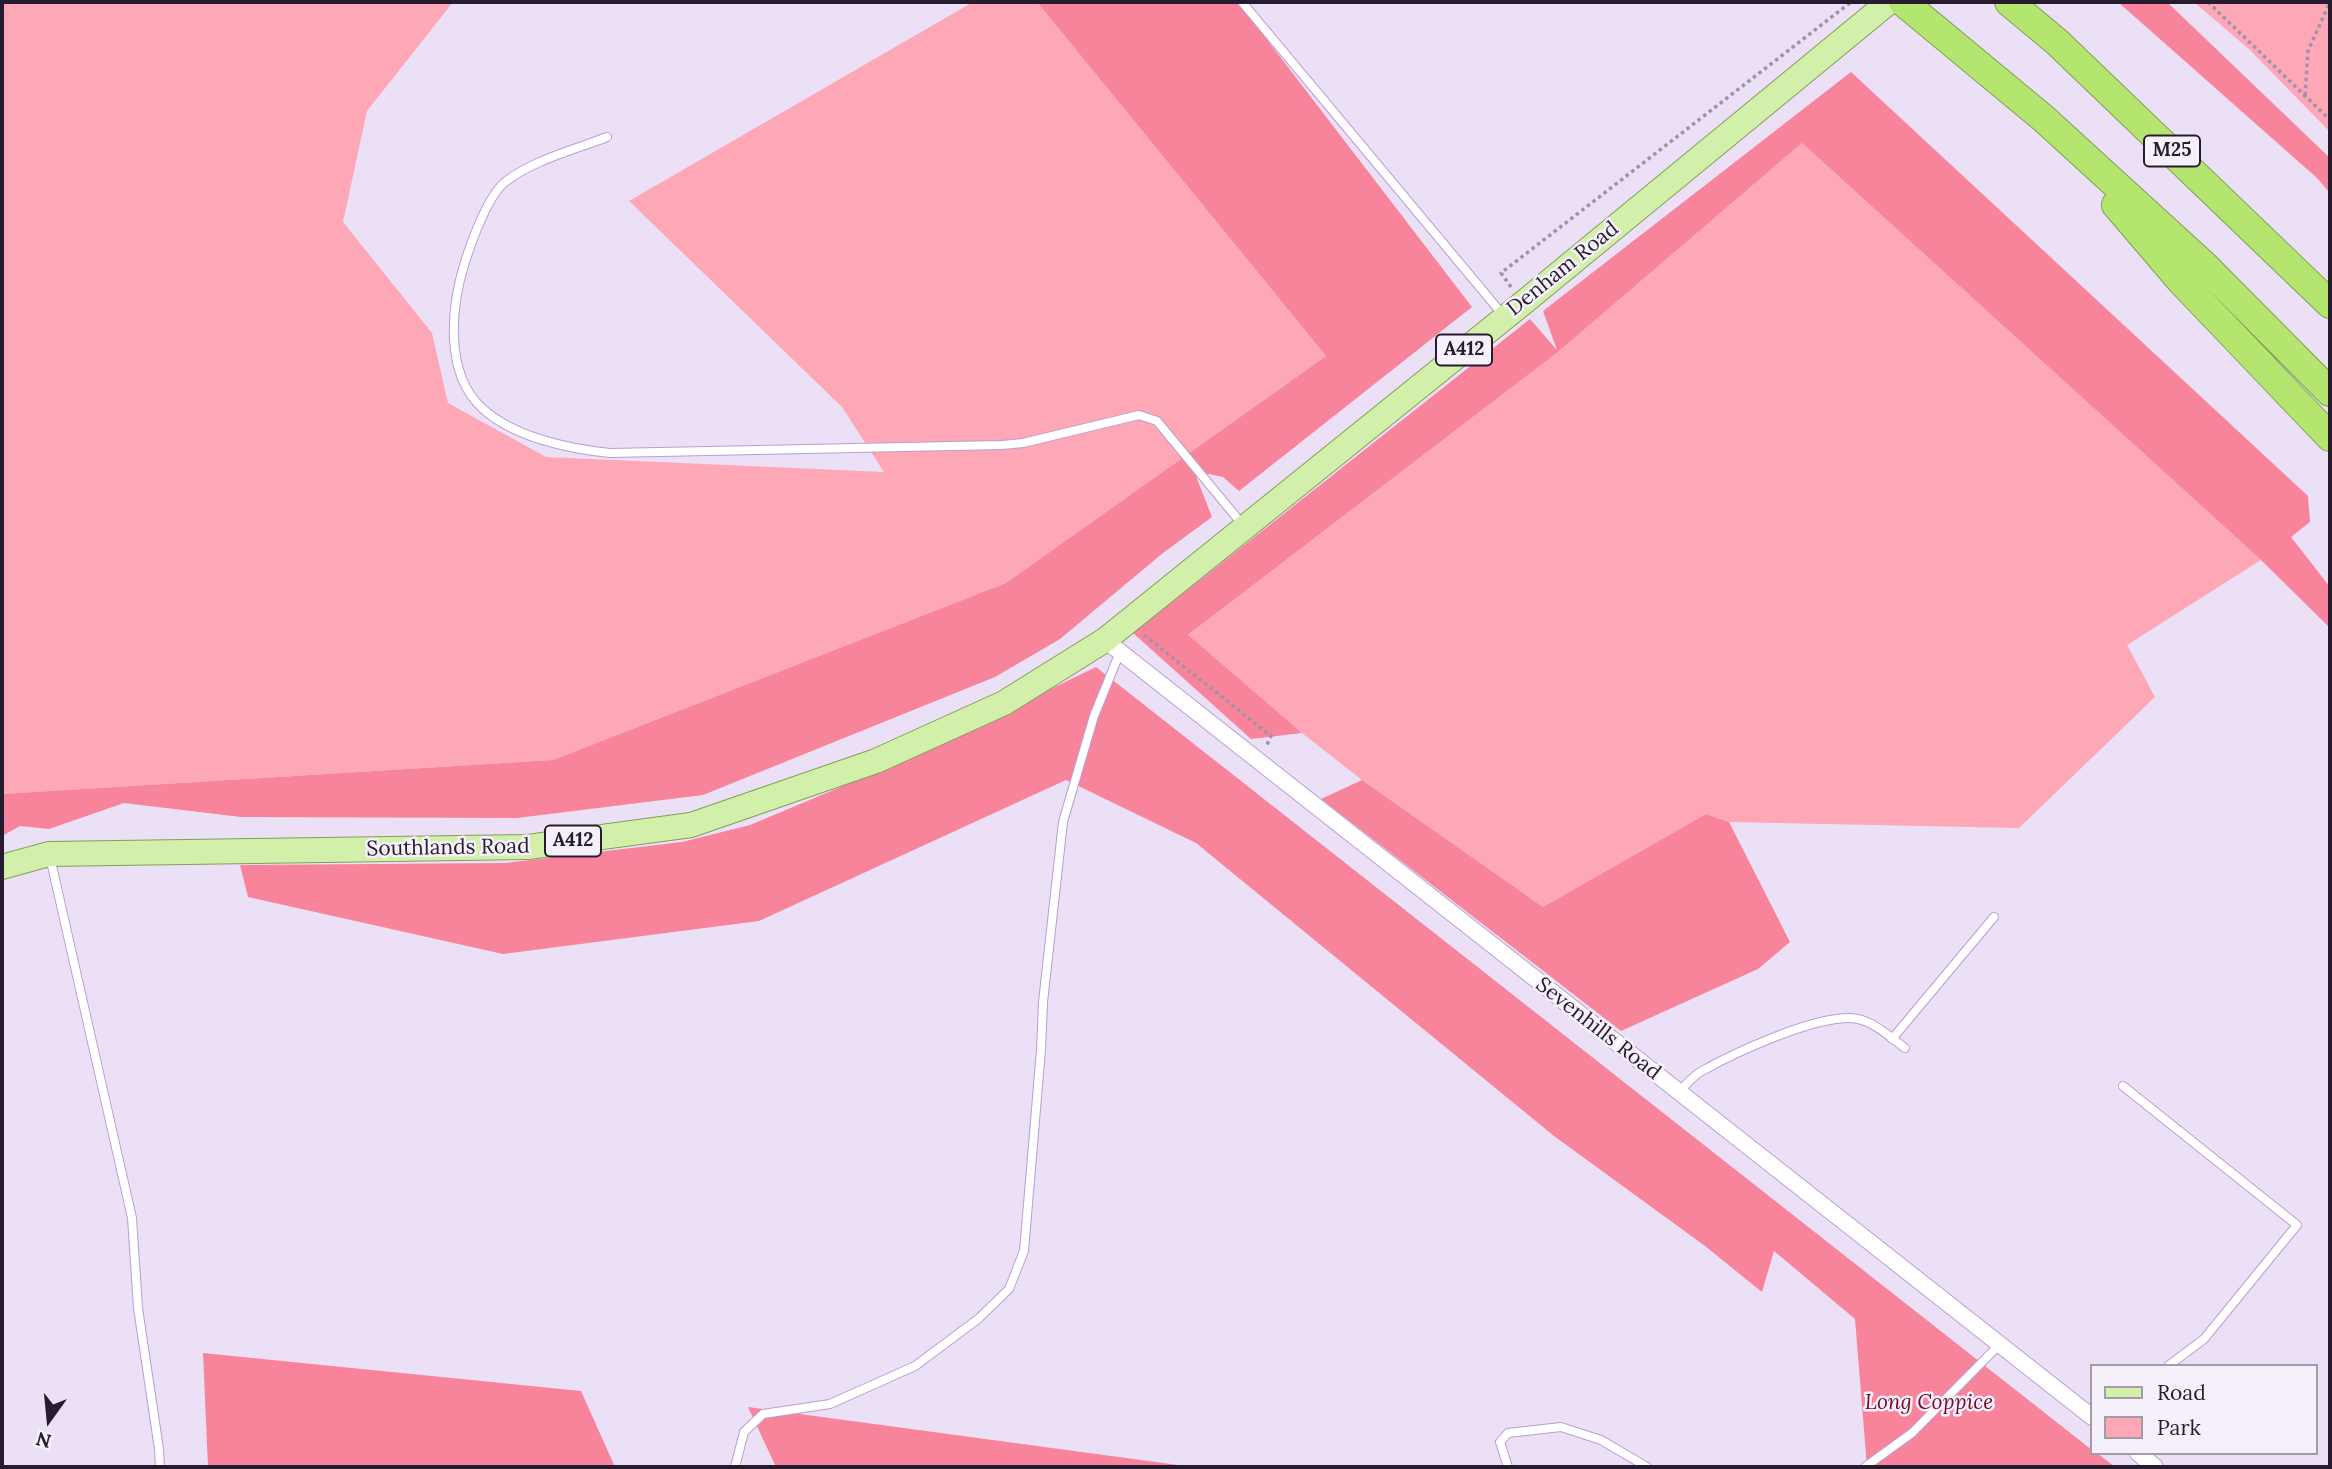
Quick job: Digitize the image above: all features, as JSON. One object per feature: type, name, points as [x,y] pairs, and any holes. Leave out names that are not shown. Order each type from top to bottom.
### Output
[{"type":"highway","points":[[1903,2],[2043,118],[2204,265],[2330,392]]},
{"type":"highway","name":"M25","points":[[2009,2],[2077,61],[2330,304]]},
{"type":"highway","points":[[2043,118],[2181,281],[2330,437]]},
{"type":"main road","name":"Denham Road","points":[[1112,646],[1244,526],[1505,317],[1889,2]]},
{"type":"main road","name":"Southlands Road","points":[[2,867],[49,854],[528,848],[691,825],[876,761],[1004,703],[1112,646]]},
{"type":"street","name":"Sevenhills Road","points":[[1112,646],[2090,1415]]},
{"type":"street","points":[[2140,1455],[2155,1467]]},
{"type":"lane","points":[[1242,2],[1505,317]]},
{"type":"lane","points":[[607,137],[527,168],[503,184],[476,228],[463,269],[454,312],[455,354],[465,385],[481,407],[505,425],[577,450],[610,453],[1002,445],[1023,443],[1139,415],[1157,421],[1244,526]]},
{"type":"lane","points":[[735,1467],[744,1433],[763,1414],[830,1404],[915,1366],[978,1319],[1009,1289],[1024,1251],[1043,1002],[1063,822],[1112,646]]},
{"type":"lane","points":[[49,854],[132,1218],[138,1308],[160,1467]]},
{"type":"lane","points":[[1892,1039],[1994,917]]},
{"type":"lane","points":[[1678,1092],[1700,1072],[1790,1032],[1824,1022],[1850,1018],[1872,1024],[1905,1048]]},
{"type":"lane","points":[[2123,1086],[2297,1225],[2204,1339],[2171,1364]]},
{"type":"lane","points":[[1865,1467],[1912,1433],[2000,1344]]},
{"type":"lane","points":[[1508,1467],[1500,1441],[1508,1433],[1561,1427],[1601,1440],[1647,1467]]},
{"type":"path","points":[[1800,42],[1851,2]]},
{"type":"path","points":[[2208,2],[2330,120]]},
{"type":"path","points":[[2305,95],[2308,51],[2330,2]]},
{"type":"green space","points":[[2,2],[453,2],[367,111],[343,222],[432,333],[448,403],[546,457],[884,472],[842,407],[629,201],[973,2],[1037,2],[1326,356],[1006,583],[553,760],[2,794]]},
{"type":"green space","points":[[1037,2],[1238,2],[1472,307],[1239,491],[1223,477],[1194,471],[1212,517],[1163,553],[1060,639],[995,677],[703,795],[517,818],[241,817],[124,803],[49,829],[20,826],[2,836],[2,794],[553,760],[1006,583],[1326,356]]},
{"type":"green space","points":[[2118,2],[2167,2],[2330,158],[2330,193],[2317,178]]},
{"type":"green space","points":[[2194,2],[2330,2],[2330,132],[2250,50]]},
{"type":"green space","points":[[1851,72],[2308,496],[2310,522],[2291,537],[2330,587],[2330,628],[2261,560],[1802,143],[1558,352],[1188,635],[1302,733],[1251,739],[1133,633],[1530,319],[1557,350],[1543,311]]},
{"type":"green space","points":[[1802,143],[2261,560],[2127,645],[2155,697],[2019,828],[1729,822],[1706,814],[1543,907],[1362,780],[1187,636],[1558,352]]},
{"type":"green space","name":"Long Coppice","points":[[1096,667],[2090,1448],[2090,1455],[2100,1455],[2115,1467],[1867,1467],[1855,1319],[1774,1251],[1762,1292],[1705,1246],[1554,1136],[1196,843],[1066,780],[759,921],[503,954],[248,897],[240,865],[505,863],[682,842],[750,825],[898,763]]},
{"type":"green space","points":[[1362,780],[1543,907],[1706,814],[1729,822],[1790,942],[1758,969],[1621,1031],[1321,799]]},
{"type":"green space","points":[[203,1353],[581,1391],[615,1467],[208,1467]]},
{"type":"green space","points":[[748,1407],[1193,1467],[776,1467]]}]
